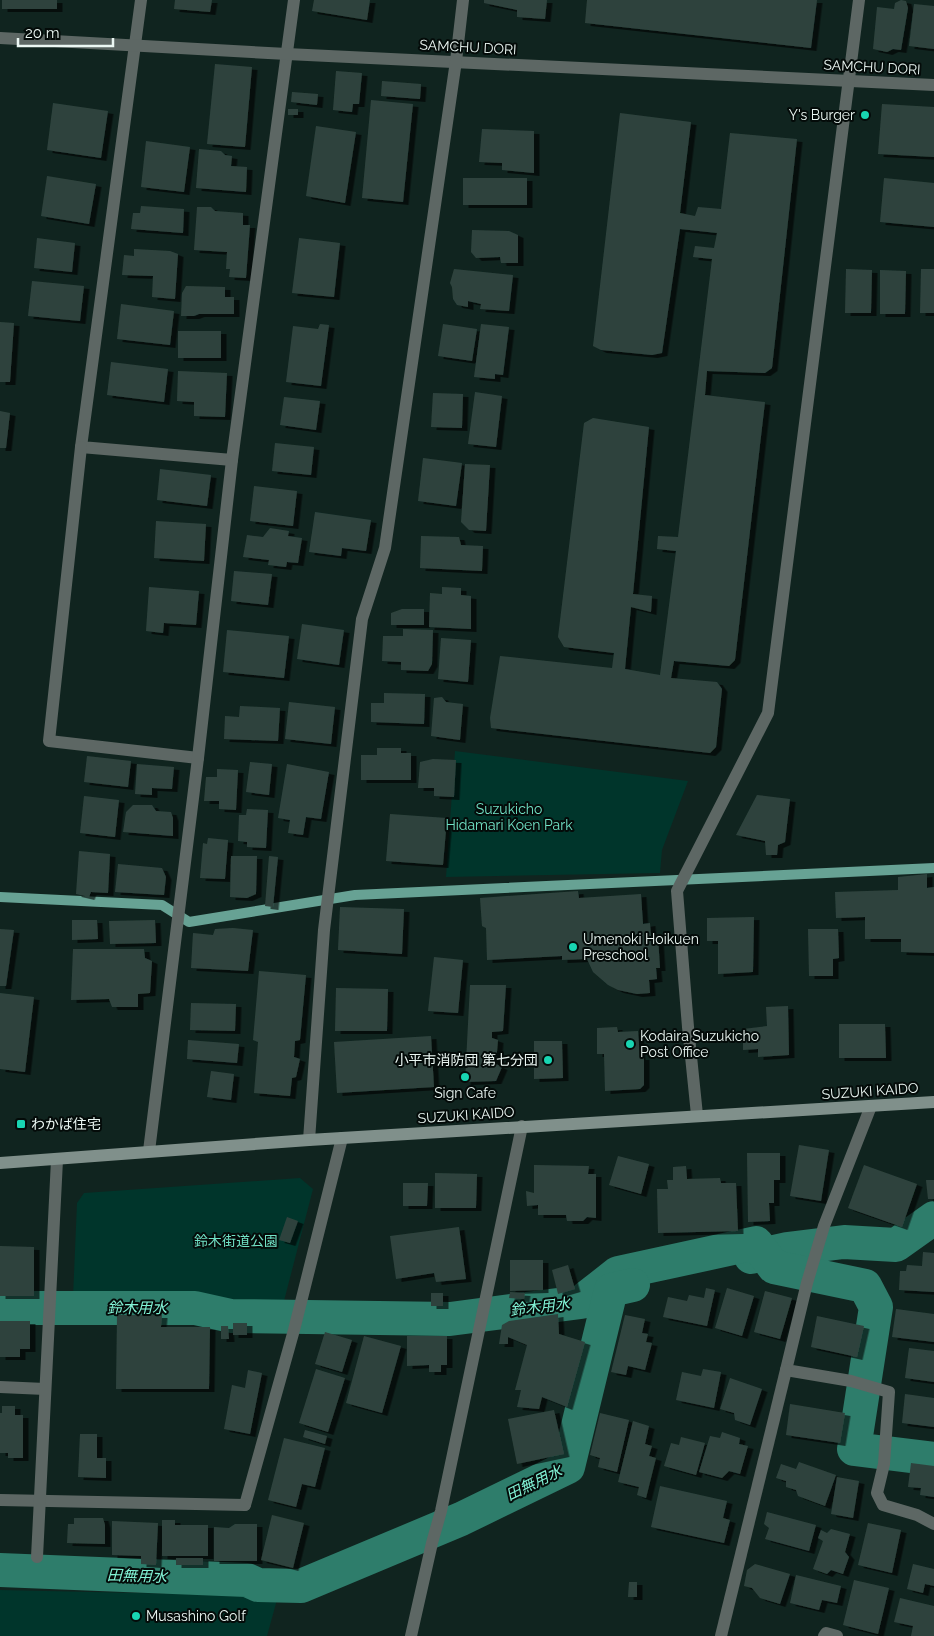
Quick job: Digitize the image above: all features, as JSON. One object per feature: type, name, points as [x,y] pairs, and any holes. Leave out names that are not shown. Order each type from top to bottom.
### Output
[{"type":"main road","name":"SUZUKI KAIDO","points":[[0,1163],[522,1126],[934,1102]]},
{"type":"street","points":[[141,0],[81,447],[49,741],[198,758]]},
{"type":"street","points":[[149,1151],[198,758],[232,460],[294,0]]},
{"type":"street","points":[[309,1140],[324,930],[362,619],[385,548],[456,61],[463,0]]},
{"type":"street","points":[[697,1115],[688,1027],[678,891],[768,713],[859,0]]},
{"type":"street","name":"SAMCHU DORI","points":[[0,38],[287,54],[934,84]]},
{"type":"street","points":[[81,447],[232,460]]},
{"type":"street","points":[[721,1636],[807,1283],[824,1226],[871,1106]]},
{"type":"street","points":[[410,1636],[441,1511],[522,1126]]},
{"type":"street","points":[[0,1500],[245,1505],[294,1330],[342,1138]]},
{"type":"street","points":[[38,1557],[57,1160]]},
{"type":"street","points":[[786,1370],[851,1381],[889,1392],[884,1464],[877,1493],[883,1505],[917,1515],[934,1524]]},
{"type":"street","points":[[0,1387],[45,1389]]},
{"type":"street","points":[[824,1636],[826,1633],[837,1636]]},
{"type":"green space","name":"Suzukicho Hidamari Koen Park","points":[[455,751],[688,781],[662,850],[660,873],[446,877]]},
{"type":"green space","name":"鈴木街道公園","points":[[300,1178],[313,1189],[284,1301],[73,1297],[77,1203],[84,1193]]},
{"type":"green space","name":"Musashino Golf","points":[[0,1590],[278,1596],[267,1636],[0,1636]]},
{"type":"building","points":[[2,0],[57,0],[57,9],[2,9]]},
{"type":"building","points":[[175,0],[212,0],[210,12],[174,9]]},
{"type":"building","points":[[314,0],[370,0],[367,20],[312,11]]},
{"type":"building","points":[[484,0],[547,0],[545,19],[517,17],[517,10],[484,3]]},
{"type":"building","points":[[587,0],[817,0],[811,48],[585,23]]},
{"type":"building","points":[[901,0],[906,1],[908,8],[901,50],[893,49],[887,52],[873,49],[877,7],[894,9],[895,3]]},
{"type":"building","points":[[914,4],[934,6],[934,49],[909,46]]},
{"type":"building","points":[[215,64],[252,67],[245,147],[207,144]]},
{"type":"building","points":[[336,71],[362,73],[359,104],[353,104],[352,112],[333,110]]},
{"type":"building","points":[[382,81],[421,84],[420,99],[381,96]]},
{"type":"building","points":[[292,92],[318,94],[317,105],[291,102]]},
{"type":"building","points":[[371,100],[413,104],[403,202],[362,198]]},
{"type":"building","points":[[53,103],[108,111],[101,158],[47,150]]},
{"type":"building","points":[[882,104],[934,107],[934,157],[878,154]]},
{"type":"building","points":[[288,109],[298,109],[298,115],[288,115]]},
{"type":"building","points":[[620,113],[691,122],[680,213],[695,216],[698,207],[721,209],[730,133],[797,139],[772,368],[765,373],[707,371],[705,395],[765,402],[735,660],[729,666],[674,661],[671,678],[717,682],[722,689],[716,747],[710,753],[491,728],[490,718],[500,656],[612,668],[614,653],[564,647],[558,637],[584,423],[593,418],[649,427],[633,594],[652,596],[651,612],[631,607],[625,669],[660,675],[676,551],[657,549],[658,536],[678,537],[712,259],[693,257],[695,246],[714,248],[717,233],[680,229],[662,353],[652,355],[601,350],[593,346]]},
{"type":"building","points":[[316,126],[356,132],[345,203],[306,196]]},
{"type":"building","points":[[482,129],[534,131],[534,173],[502,170],[502,163],[479,162]]},
{"type":"building","points":[[146,141],[190,147],[184,192],[141,187]]},
{"type":"building","points":[[199,149],[221,151],[225,155],[232,156],[231,166],[247,167],[246,192],[196,188]]},
{"type":"building","points":[[47,176],[96,184],[89,224],[41,216]]},
{"type":"building","points":[[463,178],[527,178],[527,205],[463,205]]},
{"type":"building","points":[[884,178],[934,183],[934,227],[880,222]]},
{"type":"building","points":[[141,206],[184,209],[183,233],[131,229],[133,213],[140,213]]},
{"type":"building","points":[[197,207],[211,207],[215,211],[243,213],[243,225],[250,225],[246,278],[229,277],[230,269],[226,269],[227,252],[194,250]]},
{"type":"building","points":[[472,230],[509,231],[518,235],[518,263],[501,263],[500,257],[476,258],[471,252]]},
{"type":"building","points":[[37,238],[75,243],[72,272],[34,268]]},
{"type":"building","points":[[299,238],[340,243],[334,297],[292,293]]},
{"type":"building","points":[[134,249],[170,251],[178,254],[175,299],[152,297],[153,276],[122,275],[124,255],[134,256]]},
{"type":"building","points":[[454,269],[513,275],[509,311],[480,309],[481,304],[468,301],[468,307],[457,305],[453,299],[450,283]]},
{"type":"building","points":[[846,269],[872,270],[871,313],[845,313]]},
{"type":"building","points":[[921,269],[934,269],[934,313],[920,313]]},
{"type":"building","points":[[880,270],[906,271],[905,314],[880,314]]},
{"type":"building","points":[[32,281],[84,286],[80,321],[28,316]]},
{"type":"building","points":[[186,286],[225,287],[225,297],[234,297],[234,314],[181,316],[182,293]]},
{"type":"building","points":[[121,304],[174,311],[170,345],[117,339]]},
{"type":"building","points":[[0,322],[14,323],[10,382],[0,382]]},
{"type":"building","points":[[320,324],[329,325],[321,386],[286,382],[293,326],[318,329]]},
{"type":"building","points":[[443,324],[477,329],[472,361],[438,356]]},
{"type":"building","points":[[481,324],[509,327],[503,375],[495,374],[495,379],[474,377]]},
{"type":"building","points":[[178,331],[221,331],[221,358],[178,358]]},
{"type":"building","points":[[111,362],[168,369],[164,402],[107,395]]},
{"type":"building","points":[[178,371],[227,373],[225,417],[194,416],[194,402],[177,401]]},
{"type":"building","points":[[475,392],[502,396],[496,447],[468,444]]},
{"type":"building","points":[[433,393],[463,394],[462,428],[431,427]]},
{"type":"building","points":[[284,397],[320,401],[316,430],[280,425]]},
{"type":"building","points":[[0,411],[10,413],[6,448],[0,448]]},
{"type":"building","points":[[275,443],[314,447],[311,475],[272,471]]},
{"type":"building","points":[[423,458],[462,463],[456,506],[418,501]]},
{"type":"building","points":[[465,464],[490,465],[486,531],[469,530],[461,522]]},
{"type":"building","points":[[160,469],[211,475],[207,506],[157,500]]},
{"type":"building","points":[[254,486],[297,491],[293,526],[250,521]]},
{"type":"building","points":[[315,512],[371,520],[366,551],[342,548],[341,556],[309,552]]},
{"type":"building","points":[[156,521],[206,524],[204,561],[154,558]]},
{"type":"building","points":[[270,528],[289,531],[288,536],[302,538],[298,563],[287,562],[286,567],[268,565],[269,560],[243,557],[247,535],[263,537]]},
{"type":"building","points":[[421,536],[459,537],[461,545],[483,546],[482,571],[420,568]]},
{"type":"building","points":[[234,571],[272,574],[268,605],[231,601]]},
{"type":"building","points":[[149,587],[199,591],[196,625],[164,623],[163,633],[146,631]]},
{"type":"building","points":[[442,587],[461,588],[461,595],[471,596],[471,629],[429,627],[430,593],[442,594]]},
{"type":"building","points":[[402,609],[424,609],[424,625],[391,625],[391,613]]},
{"type":"building","points":[[302,624],[344,630],[339,665],[297,659]]},
{"type":"building","points":[[403,629],[433,630],[432,664],[428,671],[401,670],[401,662],[382,661],[383,636],[403,636]]},
{"type":"building","points":[[227,630],[289,636],[284,678],[223,672]]},
{"type":"building","points":[[441,638],[471,640],[468,682],[438,679]]},
{"type":"building","points":[[384,693],[425,694],[424,724],[371,722],[371,703],[384,703]]},
{"type":"building","points":[[442,697],[446,702],[463,704],[460,740],[431,736],[434,698]]},
{"type":"building","points":[[289,702],[335,707],[331,744],[285,739]]},
{"type":"building","points":[[240,706],[280,708],[278,741],[224,739],[225,716],[239,717]]},
{"type":"building","points":[[377,748],[401,748],[401,753],[411,753],[411,780],[361,780],[361,755],[377,755]]},
{"type":"building","points":[[87,756],[131,761],[128,787],[84,782]]},
{"type":"building","points":[[433,759],[456,760],[454,797],[434,796],[434,788],[418,788],[420,762]]},
{"type":"building","points":[[250,762],[272,764],[269,795],[246,792]]},
{"type":"building","points":[[137,764],[174,767],[172,789],[152,788],[152,795],[135,794]]},
{"type":"building","points":[[287,764],[329,772],[321,819],[306,817],[303,835],[288,833],[290,820],[278,818]]},
{"type":"building","points":[[217,769],[238,770],[236,810],[219,809],[219,801],[204,801],[206,777],[217,777]]},
{"type":"building","points":[[757,795],[790,799],[785,842],[778,845],[777,855],[766,855],[765,841],[736,835]]},
{"type":"building","points":[[84,796],[119,800],[115,837],[80,833]]},
{"type":"building","points":[[133,805],[152,805],[156,811],[171,812],[173,836],[123,832],[126,812]]},
{"type":"building","points":[[247,809],[268,810],[266,848],[247,847],[247,842],[238,841],[239,815],[246,815]]},
{"type":"building","points":[[390,814],[447,818],[443,865],[386,861]]},
{"type":"building","points":[[208,838],[228,840],[225,879],[200,878],[203,843],[207,844]]},
{"type":"building","points":[[79,851],[110,854],[108,893],[91,892],[89,897],[76,894]]},
{"type":"building","points":[[231,856],[257,856],[256,894],[247,898],[230,897]]},
{"type":"building","points":[[269,856],[278,857],[273,907],[265,906]]},
{"type":"building","points":[[118,864],[162,868],[166,877],[164,895],[115,892]]},
{"type":"building","points":[[927,874],[927,888],[934,887],[934,953],[901,952],[901,939],[865,939],[865,917],[836,918],[835,892],[898,890],[898,877]]},
{"type":"building","name":"Umenoki Hoikuen Preschool","points":[[578,891],[579,898],[641,894],[643,924],[650,923],[651,937],[658,937],[660,968],[656,968],[657,979],[649,980],[650,993],[637,994],[618,990],[608,985],[593,972],[587,959],[562,960],[562,956],[487,960],[486,928],[482,926],[480,898]]},
{"type":"building","points":[[340,907],[404,909],[402,954],[338,950]]},
{"type":"building","points":[[754,917],[753,972],[718,974],[718,941],[707,941],[707,918]]},
{"type":"building","points":[[72,920],[97,920],[98,939],[72,940]]},
{"type":"building","points":[[155,920],[156,943],[110,944],[109,921]]},
{"type":"building","points":[[0,929],[14,930],[6,986],[0,986]]},
{"type":"building","points":[[215,929],[253,930],[248,971],[191,968],[193,933],[213,935]]},
{"type":"building","points":[[808,929],[838,929],[839,958],[833,959],[833,976],[809,976]]},
{"type":"building","points":[[73,949],[144,949],[145,958],[152,961],[150,993],[138,994],[138,1007],[112,1007],[109,999],[71,1000]]},
{"type":"building","points":[[434,957],[463,960],[458,1013],[428,1011]]},
{"type":"building","points":[[259,971],[306,975],[300,1040],[295,1041],[294,1057],[300,1059],[296,1077],[292,1078],[290,1096],[254,1093],[258,1042],[253,1040]]},
{"type":"building","points":[[470,985],[506,985],[503,1031],[492,1032],[492,1038],[498,1040],[496,1064],[502,1067],[496,1081],[465,1082]]},
{"type":"building","points":[[336,988],[388,989],[387,1031],[335,1031]]},
{"type":"building","points":[[0,993],[34,997],[25,1072],[0,1069]]},
{"type":"building","points":[[191,1003],[236,1004],[235,1031],[190,1030]]},
{"type":"building","points":[[788,1006],[789,1055],[758,1057],[758,1049],[743,1050],[743,1029],[767,1026],[766,1007]]},
{"type":"building","points":[[839,1024],[885,1024],[886,1058],[839,1058]]},
{"type":"building","points":[[617,1027],[618,1032],[638,1031],[640,1057],[644,1057],[644,1085],[640,1089],[605,1091],[604,1054],[597,1054],[597,1028]]},
{"type":"building","points":[[431,1036],[434,1087],[337,1093],[334,1042]]},
{"type":"building","points":[[188,1040],[239,1044],[237,1063],[187,1059]]},
{"type":"building","name":"小平市消防団 第七分団","points":[[534,1041],[562,1041],[563,1078],[534,1079]]},
{"type":"building","points":[[211,1071],[234,1074],[231,1100],[207,1097]]},
{"type":"building","points":[[799,1145],[829,1150],[821,1201],[790,1196]]},
{"type":"building","points":[[747,1153],[780,1153],[780,1180],[774,1180],[774,1203],[769,1203],[770,1221],[748,1222]]},
{"type":"building","points":[[618,1156],[649,1164],[641,1194],[609,1185]]},
{"type":"building","points":[[534,1165],[589,1166],[588,1174],[596,1174],[596,1218],[587,1217],[583,1221],[567,1221],[566,1215],[538,1215],[538,1205],[527,1206],[526,1191],[534,1193]]},
{"type":"building","points":[[864,1165],[917,1184],[902,1227],[848,1208]]},
{"type":"building","points":[[686,1166],[687,1179],[720,1178],[721,1183],[736,1183],[738,1231],[658,1233],[657,1189],[668,1189],[667,1180],[673,1180],[673,1167]]},
{"type":"building","points":[[435,1173],[477,1174],[476,1208],[435,1208]]},
{"type":"building","points":[[926,1180],[934,1180],[934,1199],[928,1199]]},
{"type":"building","points":[[403,1183],[428,1183],[427,1206],[403,1206]]},
{"type":"building","points":[[287,1217],[298,1221],[290,1243],[279,1240]]},
{"type":"building","points":[[459,1227],[466,1279],[436,1282],[434,1273],[396,1279],[390,1236]]},
{"type":"building","points":[[0,1246],[34,1247],[34,1296],[0,1296]]},
{"type":"building","points":[[923,1252],[934,1253],[934,1292],[899,1290],[900,1271],[906,1271],[907,1265],[922,1266]]},
{"type":"building","points":[[510,1260],[543,1260],[543,1290],[510,1291]]},
{"type":"building","points":[[568,1265],[575,1289],[558,1294],[552,1270]]},
{"type":"building","points":[[706,1288],[715,1290],[707,1326],[663,1317],[668,1297],[687,1301],[689,1295],[704,1298]]},
{"type":"building","points":[[727,1288],[754,1296],[742,1336],[715,1328]]},
{"type":"building","points":[[765,1291],[792,1298],[780,1339],[754,1332]]},
{"type":"building","points":[[510,1292],[525,1293],[524,1299],[509,1298]]},
{"type":"building","points":[[431,1293],[443,1293],[443,1306],[431,1306]]},
{"type":"building","points":[[896,1309],[934,1314],[934,1342],[892,1337]]},
{"type":"building","points":[[558,1314],[559,1334],[585,1342],[567,1407],[542,1397],[539,1409],[517,1407],[521,1390],[515,1390],[527,1345],[508,1337],[508,1344],[499,1344],[502,1325],[509,1321]]},
{"type":"building","points":[[117,1315],[162,1315],[161,1327],[210,1327],[209,1389],[116,1389]]},
{"type":"building","points":[[625,1315],[645,1319],[642,1333],[648,1334],[646,1342],[652,1343],[645,1370],[628,1366],[626,1375],[611,1372]]},
{"type":"building","points":[[817,1316],[864,1326],[857,1357],[811,1347]]},
{"type":"building","points":[[0,1321],[30,1321],[30,1349],[20,1349],[20,1357],[0,1357]]},
{"type":"building","points":[[233,1323],[247,1323],[247,1335],[233,1335]]},
{"type":"building","points":[[221,1326],[228,1326],[229,1339],[221,1339]]},
{"type":"building","points":[[325,1332],[352,1340],[342,1372],[315,1364]]},
{"type":"building","points":[[364,1336],[401,1346],[382,1413],[346,1403]]},
{"type":"building","points":[[407,1336],[447,1336],[447,1365],[441,1365],[441,1372],[429,1372],[429,1365],[407,1366]]},
{"type":"building","points":[[909,1348],[934,1351],[934,1382],[905,1378]]},
{"type":"building","points":[[316,1369],[345,1378],[328,1432],[299,1423]]},
{"type":"building","points":[[703,1369],[721,1372],[714,1408],[676,1400],[682,1372],[701,1376]]},
{"type":"building","points":[[248,1370],[262,1373],[250,1434],[224,1429],[232,1385],[245,1388]]},
{"type":"building","points":[[730,1378],[762,1389],[750,1425],[735,1420],[734,1413],[720,1409]]},
{"type":"building","points":[[905,1394],[934,1398],[934,1427],[902,1423]]},
{"type":"building","points":[[790,1404],[845,1413],[840,1443],[786,1435]]},
{"type":"building","points":[[2,1406],[15,1406],[15,1415],[23,1415],[23,1458],[8,1458],[8,1453],[0,1453],[0,1413],[2,1413]]},
{"type":"building","points":[[554,1410],[564,1454],[517,1464],[508,1419]]},
{"type":"building","points":[[600,1413],[629,1420],[617,1472],[598,1467],[600,1458],[590,1455]]},
{"type":"building","points":[[633,1421],[649,1426],[645,1444],[652,1446],[649,1456],[656,1458],[646,1498],[637,1495],[639,1487],[618,1482]]},
{"type":"building","points":[[305,1430],[327,1436],[325,1444],[303,1437]]},
{"type":"building","points":[[722,1432],[740,1438],[739,1444],[748,1446],[740,1474],[729,1471],[722,1478],[699,1472],[710,1436],[720,1438]]},
{"type":"building","points":[[80,1434],[97,1434],[97,1458],[106,1458],[106,1478],[78,1477]]},
{"type":"building","points":[[681,1437],[705,1443],[696,1475],[664,1466],[671,1443],[679,1445]]},
{"type":"building","points":[[284,1438],[325,1448],[315,1487],[302,1484],[296,1507],[268,1500]]},
{"type":"building","points":[[799,1462],[836,1475],[825,1506],[798,1496],[796,1490],[786,1487],[786,1481],[776,1478],[781,1464],[796,1469]]},
{"type":"building","points":[[911,1463],[934,1466],[934,1497],[920,1495],[921,1488],[908,1487]]},
{"type":"building","points":[[837,1477],[859,1481],[853,1518],[831,1514]]},
{"type":"building","points":[[660,1486],[727,1501],[723,1518],[730,1520],[724,1543],[651,1527]]},
{"type":"building","points":[[767,1512],[816,1525],[809,1551],[765,1539],[769,1528],[764,1524]]},
{"type":"building","points":[[272,1515],[304,1523],[293,1568],[261,1560]]},
{"type":"building","points":[[74,1518],[103,1518],[105,1544],[67,1543],[68,1524],[74,1524]]},
{"type":"building","points":[[162,1520],[175,1520],[175,1525],[208,1525],[208,1556],[162,1556]]},
{"type":"building","points":[[112,1521],[158,1523],[156,1565],[141,1564],[141,1556],[112,1555]]},
{"type":"building","points":[[868,1523],[901,1530],[892,1573],[858,1565]]},
{"type":"building","points":[[235,1524],[257,1524],[257,1561],[214,1561],[214,1527],[229,1528]]},
{"type":"building","points":[[831,1529],[850,1534],[845,1552],[849,1557],[843,1574],[831,1570],[827,1574],[813,1569],[823,1541],[818,1538],[821,1530],[827,1533]]},
{"type":"building","points":[[176,1558],[203,1558],[203,1565],[176,1565]]},
{"type":"building","points":[[755,1564],[790,1574],[780,1604],[760,1598],[752,1588],[744,1586],[747,1570]]},
{"type":"building","points":[[913,1564],[934,1569],[934,1586],[925,1584],[923,1593],[907,1589]]},
{"type":"building","points":[[796,1575],[841,1586],[837,1603],[822,1600],[819,1610],[790,1603]]},
{"type":"building","points":[[854,1580],[889,1588],[878,1634],[843,1625]]},
{"type":"building","points":[[629,1582],[637,1582],[637,1597],[628,1597]]},
{"type":"building","points":[[900,1598],[934,1606],[934,1636],[911,1636],[913,1626],[894,1622]]},
{"type":"waterway","points":[[0,897],[162,905],[189,922],[355,895],[934,868]]},
{"type":"waterway","name":"田無用水","points":[[751,1257],[787,1249],[844,1242],[896,1245],[934,1218]]},
{"type":"waterway","name":"鈴木用水","points":[[0,1308],[195,1308],[231,1316],[450,1319],[581,1302],[618,1273],[756,1243],[774,1267],[865,1286],[876,1307],[854,1449],[934,1459]]},
{"type":"waterway","name":"田無用水","points":[[0,1570],[247,1580],[258,1585],[301,1586],[461,1519],[568,1467],[611,1290],[633,1285]]},
{"type":"place","name":"Y's Burger","points":[[865,115]]},
{"type":"place","name":"Umenoki Hoikuen Preschool","points":[[573,947]]},
{"type":"place","name":"Kodaira Suzukicho Post Office","points":[[630,1044]]},
{"type":"place","name":"小平市消防団 第七分団","points":[[548,1060]]},
{"type":"place","name":"Sign Cafe","points":[[465,1077]]},
{"type":"place","name":"わかば住宅","points":[[21,1124]]},
{"type":"place","name":"Musashino Golf","points":[[136,1616]]}]
